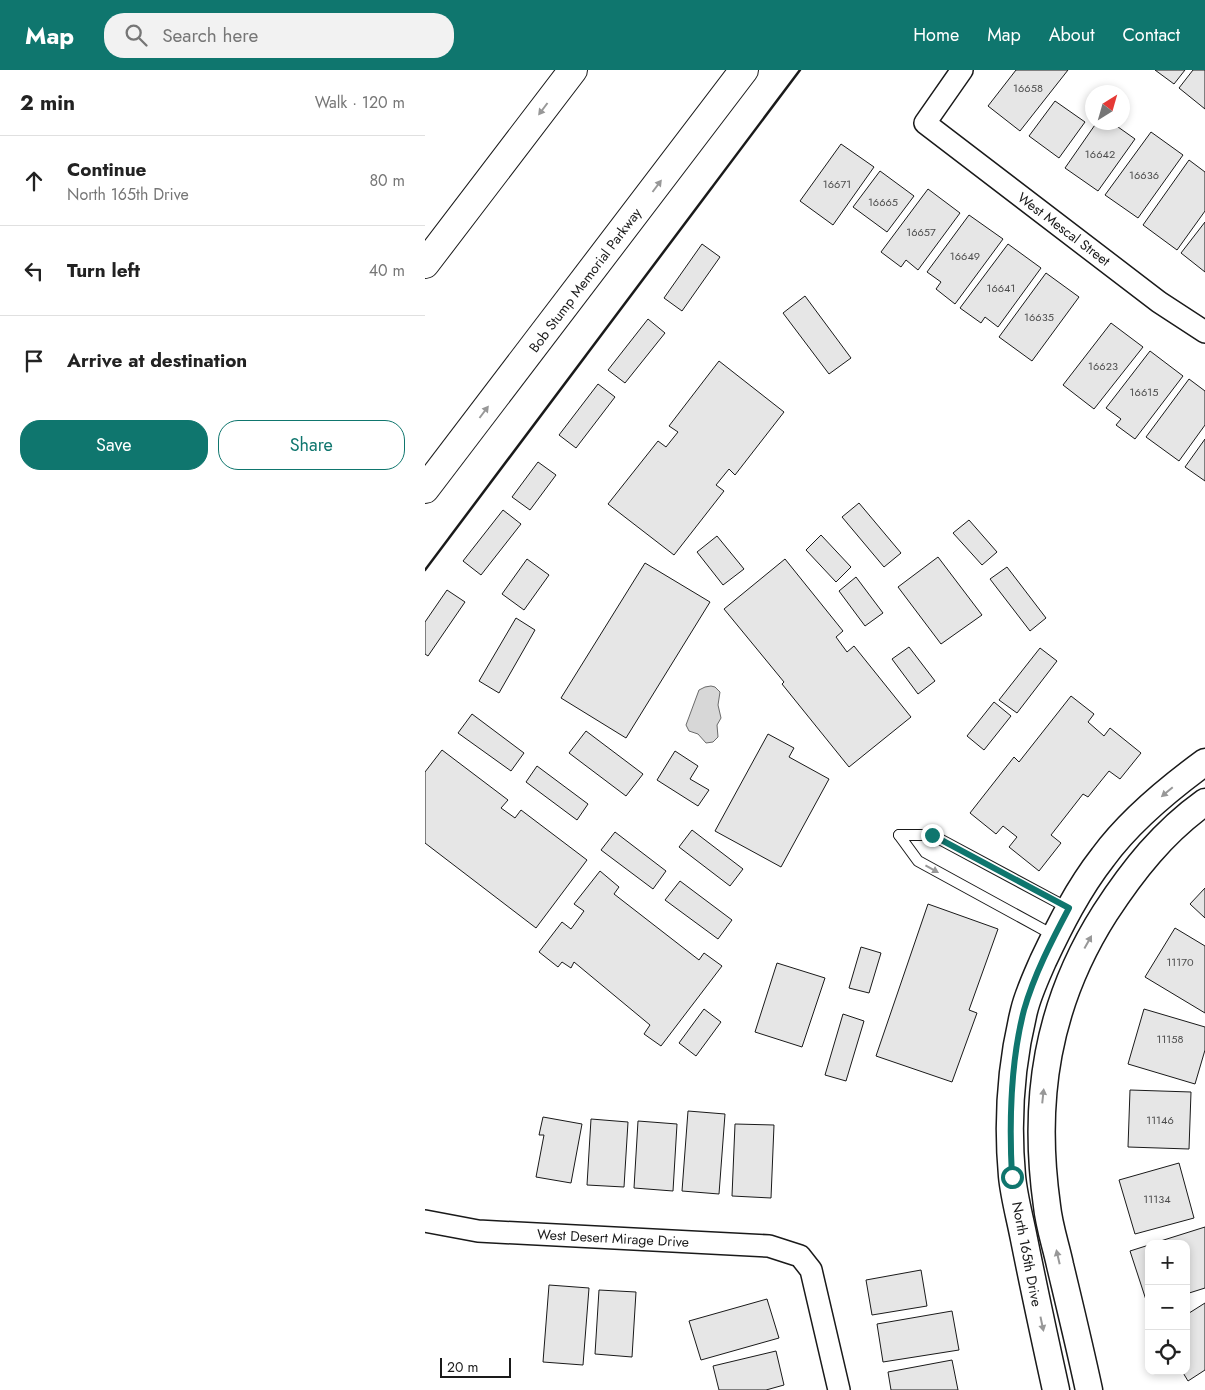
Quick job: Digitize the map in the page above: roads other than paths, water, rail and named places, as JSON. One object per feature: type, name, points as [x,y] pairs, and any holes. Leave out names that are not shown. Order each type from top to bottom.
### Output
[{"type":"highway","points":[[425,264],[434,248],[573,70]]},
{"type":"highway","name":"Bob Stump Memorial Parkway","points":[[425,489],[744,70]]},
{"type":"street","name":"West Mescal Street","points":[[962,70],[925,123],[1159,302],[1205,332]]},
{"type":"street","name":"North 165th Drive","points":[[1056,1390],[1012,1177],[1010,1137],[1011,1088],[1016,1049],[1025,1009],[1038,974],[1069,908],[1103,856],[1126,830],[1162,796],[1205,762]]},
{"type":"street","name":"North 165th Drive","points":[[1089,1390],[1047,1207],[1041,1112],[1046,1066],[1054,1025],[1064,992],[1076,964],[1095,928],[1119,892],[1141,862],[1165,835],[1205,802]]},
{"type":"street","name":"West Desert Mirage Drive","points":[[425,1222],[478,1231],[769,1246],[801,1256],[811,1270],[839,1390]]},
{"type":"lane","points":[[1055,936],[918,861],[899,835],[932,835],[1069,908]]}]
